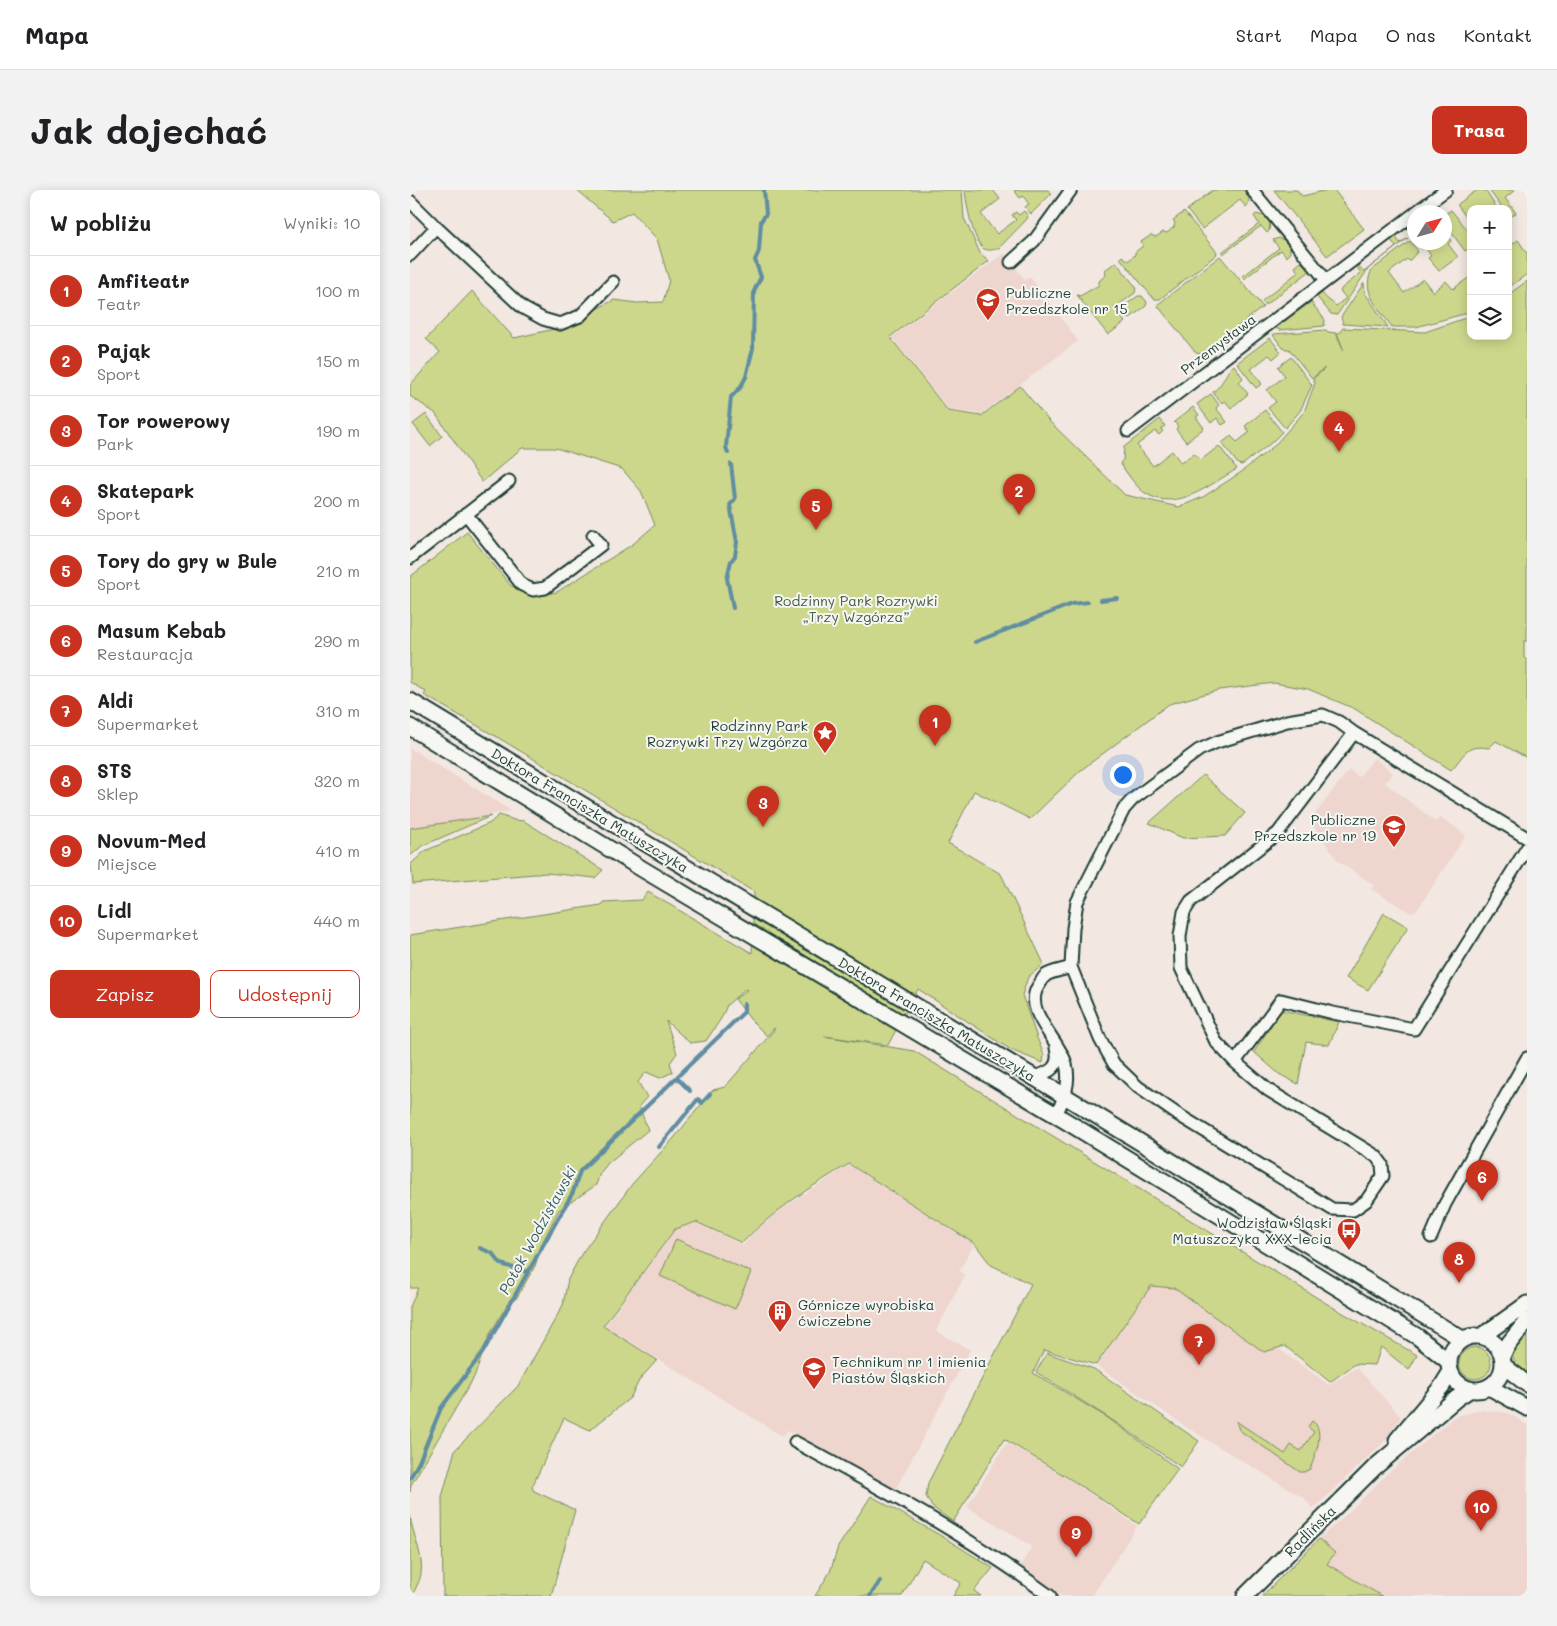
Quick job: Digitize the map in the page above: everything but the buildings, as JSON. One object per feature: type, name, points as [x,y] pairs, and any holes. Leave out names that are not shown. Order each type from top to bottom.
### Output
[{"type":"main road","name":"Doktora Franciszka Matuszczyka","points":[[410,702],[1033,1077],[1462,1339]]},
{"type":"main road","name":"Doktora Franciszka Matuszczyka","points":[[410,727],[644,870],[1056,1115],[1418,1337],[1449,1367]]},
{"type":"main road","points":[[1482,1336],[1527,1304]]},
{"type":"main road","points":[[1527,1321],[1513,1337],[1503,1360],[1501,1374],[1496,1382],[1489,1387],[1476,1391],[1469,1390],[1456,1382],[1449,1367],[1452,1349],[1462,1339],[1482,1336],[1498,1346],[1503,1360],[1527,1384]]},
{"type":"main road","name":"Radlińska","points":[[1375,1467],[1436,1393],[1449,1367]]},
{"type":"main road","points":[[1489,1387],[1527,1408]]},
{"type":"main road","name":"Radlińska","points":[[1245,1596],[1375,1467],[1456,1398],[1469,1390]]},
{"type":"street","points":[[1011,262],[1034,241],[1071,190]]},
{"type":"street","points":[[1252,190],[1326,280]]},
{"type":"street","name":"Przemysława","points":[[1426,205],[1446,190]]},
{"type":"street","points":[[410,202],[523,308],[543,319],[560,324],[580,316],[613,282]]},
{"type":"street","name":"Przemysława","points":[[1128,431],[1407,219]]},
{"type":"street","points":[[410,255],[436,227]]},
{"type":"street","points":[[410,558],[509,481]]},
{"type":"street","points":[[466,514],[522,585],[533,590],[545,588],[601,546],[593,535]]},
{"type":"street","points":[[1354,733],[1278,833],[1191,901],[1184,912],[1180,936],[1181,968],[1216,1042],[1235,1062],[1268,1090],[1376,1156],[1382,1164],[1383,1176],[1366,1201],[1353,1210],[1332,1209],[1177,1114],[1138,1087],[1114,1064],[1105,1047],[1071,967],[1073,928],[1077,902],[1124,809],[1134,799],[1199,750],[1217,742],[1287,721],[1324,715],[1339,722],[1527,838]]},
{"type":"street","points":[[1235,1062],[1282,1000],[1333,1013],[1414,1029],[1527,848]]},
{"type":"street","points":[[1056,1115],[1068,1089],[1066,1062],[1037,1012],[1033,998],[1035,991],[1046,976],[1071,967]]},
{"type":"street","points":[[1033,1077],[1046,1074],[1056,1064],[1058,1056],[1054,1044]]},
{"type":"street","points":[[1431,1237],[1445,1204],[1527,1058]]},
{"type":"street","points":[[795,1442],[909,1504],[1020,1574],[1050,1596]]},
{"type":"shaded area","name":"Publiczne Przedszkole nr 15","points":[[1004,253],[1025,280],[1030,277],[1078,341],[981,414],[949,410],[892,337]]},
{"type":"shaded area","points":[[410,748],[511,811],[410,830]]},
{"type":"shaded area","name":"Publiczne Przedszkole nr 19","points":[[1374,758],[1393,773],[1385,783],[1436,822],[1440,817],[1466,835],[1417,910],[1411,913],[1371,889],[1374,885],[1338,861],[1310,821],[1349,770],[1359,777]]},
{"type":"shaded area","points":[[849,1165],[974,1244],[959,1271],[965,1275],[936,1331],[970,1350],[895,1490],[788,1430],[782,1436],[605,1326],[675,1230],[695,1223],[743,1245],[760,1227],[785,1207]]},
{"type":"shaded area","points":[[1151,1286],[1174,1288],[1264,1352],[1277,1348],[1329,1385],[1357,1368],[1401,1417],[1387,1439],[1313,1509],[1304,1498],[1191,1430],[1097,1366]]},
{"type":"shaded area","points":[[1480,1410],[1508,1413],[1527,1425],[1527,1596],[1382,1596],[1327,1564],[1335,1553],[1319,1539],[1385,1476],[1454,1417]]},
{"type":"shaded area","points":[[1006,1444],[1010,1444],[1071,1481],[1137,1526],[1092,1596],[1062,1596],[1021,1565],[1032,1546],[967,1507]]},
{"type":"green space","name":"Rodzinny Park Rozrywki „Trzy Wzgórza”","points":[[576,190],[962,190],[964,218],[980,253],[989,261],[890,337],[948,411],[981,416],[1020,386],[1048,420],[1125,495],[1179,507],[1203,497],[1240,473],[1274,446],[1304,412],[1315,383],[1313,379],[1325,368],[1312,378],[1289,349],[1284,349],[1274,334],[1326,330],[1336,333],[1344,351],[1337,333],[1343,328],[1425,332],[1467,317],[1467,340],[1512,340],[1512,292],[1527,281],[1527,641],[1524,641],[1524,658],[1527,660],[1527,758],[1496,741],[1489,748],[1470,749],[1451,770],[1355,709],[1308,689],[1274,683],[1219,690],[1169,704],[1081,770],[1030,819],[974,791],[948,843],[1001,874],[1044,964],[1028,977],[1022,995],[1044,1055],[1043,1063],[1011,1050],[918,989],[888,1045],[824,1036],[914,1051],[1329,1305],[1417,1355],[1409,1370],[1381,1347],[1375,1365],[1355,1364],[1330,1382],[1285,1346],[1264,1352],[1174,1288],[1151,1286],[1096,1365],[1044,1350],[1033,1373],[1108,1418],[1178,1469],[1139,1524],[1004,1439],[953,1522],[932,1507],[926,1496],[928,1483],[1031,1284],[991,1265],[975,1244],[849,1164],[793,1200],[766,1220],[742,1243],[696,1222],[675,1229],[603,1326],[657,1360],[640,1379],[630,1398],[590,1430],[564,1418],[532,1487],[534,1491],[575,1510],[551,1596],[443,1596],[442,1497],[455,1450],[518,1386],[563,1305],[568,1279],[582,1253],[633,1183],[674,1138],[713,1090],[725,1087],[775,1029],[767,1036],[750,1019],[735,999],[747,990],[745,989],[727,1005],[722,1017],[706,1041],[690,1043],[666,1021],[677,1053],[670,1063],[673,1072],[660,1078],[646,1072],[638,1082],[647,1097],[639,1106],[648,1130],[608,1163],[600,1173],[596,1185],[559,1210],[543,1241],[535,1266],[516,1299],[511,1298],[490,1334],[474,1377],[411,1485],[410,1492],[410,1307],[418,1288],[410,1288],[410,935],[601,905],[603,902],[642,900],[648,892],[752,953],[754,892],[424,695],[426,692],[410,682],[410,577],[467,532],[511,586],[532,592],[535,596],[557,592],[633,544],[655,525],[641,491],[622,469],[556,448],[522,448],[482,482],[435,413],[410,396],[410,385],[440,352],[426,339],[472,291],[514,338],[559,328],[614,300],[637,303],[663,302],[669,280],[657,239],[632,212],[613,221]]},
{"type":"green space","points":[[965,190],[993,190],[1000,199],[981,214],[997,234],[1016,220],[1012,215],[1016,212],[1019,215],[1024,211],[1028,216],[1027,219],[999,248],[984,249],[973,231]]},
{"type":"green space","points":[[1014,190],[1048,190],[1051,194],[1031,214],[1025,207],[1029,204],[1023,196],[1020,198]]},
{"type":"green space","points":[[1213,190],[1243,190],[1248,196],[1249,203],[1246,207],[1240,200],[1202,229],[1187,210]]},
{"type":"green space","points":[[1274,190],[1297,190],[1302,196],[1334,190],[1364,229],[1327,256]]},
{"type":"green space","points":[[1477,190],[1485,190],[1495,205],[1467,205],[1467,218],[1458,204]]},
{"type":"green space","points":[[1489,190],[1515,190],[1505,198],[1510,205],[1500,205]]},
{"type":"green space","points":[[1512,208],[1516,213],[1512,216]]},
{"type":"green space","points":[[1452,211],[1467,229],[1467,250],[1465,251],[1452,233]]},
{"type":"green space","points":[[1184,212],[1217,252],[1216,255],[1160,299],[1154,299],[1120,258],[1122,256],[1128,261],[1143,246],[1141,242],[1151,235],[1156,237],[1163,232],[1167,233],[1174,227],[1175,223],[1173,220]]},
{"type":"green space","points":[[1256,214],[1264,216],[1270,223],[1269,231],[1267,233],[1261,226],[1223,254],[1222,252],[1259,224],[1254,216]]},
{"type":"green space","points":[[1395,236],[1400,243],[1407,239],[1377,262],[1396,247],[1391,240]]},
{"type":"green space","points":[[1279,238],[1284,240],[1290,247],[1287,257],[1281,250],[1244,279],[1242,277],[1279,248],[1273,240]]},
{"type":"green space","points":[[1518,240],[1527,253],[1527,274],[1512,285],[1512,250],[1512,244]]},
{"type":"green space","points":[[1407,243],[1407,250],[1418,251],[1409,261],[1407,259],[1389,273],[1404,293],[1423,279],[1433,292],[1446,281],[1453,289],[1467,279],[1467,313],[1416,327],[1392,327],[1377,307],[1370,293],[1368,286],[1372,270]]},
{"type":"green space","points":[[1452,249],[1458,257],[1439,271],[1428,258],[1431,256],[1427,250]]},
{"type":"green space","points":[[1220,256],[1263,307],[1201,354],[1196,353],[1157,305]]},
{"type":"green space","points":[[1116,262],[1136,287],[1135,293],[1114,308],[1125,322],[1108,335],[1077,295],[1080,296],[1099,285],[1099,281],[1106,275],[1105,270]]},
{"type":"green space","points":[[1301,262],[1310,271],[1265,305],[1262,301],[1298,272],[1295,267]]},
{"type":"green space","points":[[1358,265],[1364,272],[1369,268],[1337,315],[1331,314],[1317,297],[1322,293],[1336,306],[1346,298],[1340,291],[1342,288],[1361,273],[1356,266]]},
{"type":"green space","points":[[1364,283],[1365,293],[1388,327],[1343,324],[1341,317]]},
{"type":"green space","points":[[1138,296],[1142,296],[1147,302],[1146,306],[1130,318],[1127,317],[1122,311],[1123,307]]},
{"type":"green space","points":[[1311,302],[1325,320],[1324,326],[1280,330],[1275,328]]},
{"type":"green space","points":[[1270,338],[1281,352],[1273,359],[1269,355],[1251,369],[1262,384],[1256,388],[1237,363]]},
{"type":"green space","points":[[1291,357],[1312,385],[1300,411],[1285,428],[1268,408],[1276,402],[1267,390],[1285,376],[1278,367]]},
{"type":"green space","points":[[1234,365],[1243,378],[1239,382],[1248,394],[1231,408],[1225,401],[1221,403],[1213,392]]},
{"type":"green space","points":[[1211,394],[1219,405],[1216,408],[1227,422],[1222,425],[1217,418],[1211,423],[1197,404]]},
{"type":"green space","points":[[1193,407],[1199,415],[1196,417],[1204,428],[1186,442],[1176,429],[1178,426],[1174,422]]},
{"type":"green space","points":[[1265,410],[1282,432],[1242,465],[1238,464],[1222,443],[1231,436],[1237,442],[1250,432],[1245,426]]},
{"type":"green space","points":[[426,414],[442,436],[430,446],[413,424]]},
{"type":"green space","points":[[1160,419],[1165,426],[1161,429],[1163,431],[1159,435],[1155,431],[1137,445],[1153,466],[1172,451],[1181,463],[1194,453],[1201,460],[1219,446],[1237,469],[1204,489],[1181,498],[1169,500],[1145,493],[1120,463],[1123,460],[1124,447]]},
{"type":"green space","points":[[1203,775],[1245,813],[1225,836],[1183,838],[1149,823]]},
{"type":"green space","points":[[499,815],[524,821],[603,870],[595,878],[547,873],[413,884],[411,864],[425,851],[490,823]]},
{"type":"green space","points":[[491,816],[422,846],[410,856],[410,828]]},
{"type":"green space","points":[[1384,913],[1408,927],[1368,990],[1346,978]]},
{"type":"green space","points":[[1281,1010],[1339,1022],[1329,1045],[1306,1042],[1298,1084],[1279,1074],[1254,1052]]},
{"type":"green space","points":[[676,1239],[751,1272],[735,1309],[660,1276]]},
{"type":"green space","points":[[1522,1334],[1527,1336],[1527,1376],[1518,1368],[1512,1352]]},
{"type":"green space","points":[[1475,1347],[1487,1351],[1491,1363],[1487,1375],[1475,1379],[1463,1375],[1459,1363],[1463,1351]]},
{"type":"green space","points":[[1047,1353],[1094,1369],[1199,1441],[1181,1467],[1109,1418],[1036,1372]]},
{"type":"green space","points":[[1236,1421],[1285,1454],[1291,1445],[1301,1451],[1314,1432],[1308,1427],[1312,1421],[1316,1425],[1319,1437],[1317,1451],[1310,1469],[1300,1472],[1239,1430]]},
{"type":"green space","points":[[871,1496],[993,1568],[974,1591],[981,1596],[953,1596],[961,1583],[923,1559],[902,1596],[815,1596],[830,1572],[838,1547]]},
{"type":"green space","points":[[410,1515],[421,1559],[420,1579],[412,1596],[410,1596]]},
{"type":"green space","points":[[1319,1539],[1335,1553],[1327,1564],[1382,1596],[1262,1596]]},
{"type":"waterway","name":"Potok Wodzisławski","points":[[728,453],[726,447],[731,397],[740,388],[746,377],[753,348],[754,291],[761,277],[755,260],[759,251],[761,221],[766,214],[764,190]]},
{"type":"waterway","name":"Potok Wodzisławski","points":[[731,464],[735,499],[730,505],[737,542],[735,556],[731,561],[727,578],[733,608]]},
{"type":"waterway","points":[[1101,600],[1117,598]]},
{"type":"waterway","points":[[975,642],[1072,604],[1088,602]]},
{"type":"waterway","name":"Potok Wodzisławski","points":[[410,1478],[419,1462],[441,1408],[483,1352],[573,1192],[580,1171],[744,1012],[744,1004]]},
{"type":"waterway","points":[[677,1078],[690,1091]]},
{"type":"waterway","points":[[659,1147],[698,1099],[702,1103],[710,1094]]},
{"type":"waterway","points":[[480,1248],[492,1253],[501,1264],[527,1272]]},
{"type":"waterway","points":[[870,1596],[880,1581]]},
{"type":"place","name":"Publiczne Przedszkole nr 15","points":[[988,321]]},
{"type":"place","name":"Skatepark","points":[[1339,452]]},
{"type":"place","name":"Pająk","points":[[1019,515]]},
{"type":"place","name":"Tory do gry w Bule","points":[[816,530]]},
{"type":"place","name":"Amfiteatr","points":[[935,746]]},
{"type":"place","name":"Rodzinny Park Rozrywki Trzy Wzgórza","points":[[825,754]]},
{"type":"place","name":"Tor rowerowy","points":[[763,827]]},
{"type":"place","name":"Publiczne Przedszkole nr 19","points":[[1394,848]]},
{"type":"place","name":"Masum Kebab","points":[[1482,1201]]},
{"type":"place","name":"Wodzisław Śląski Matuszczyka XXX-lecia","points":[[1349,1251]]},
{"type":"place","name":"STS","points":[[1459,1283]]},
{"type":"place","name":"Górnicze wyrobiska ćwiczebne","points":[[780,1333]]},
{"type":"place","name":"Aldi","points":[[1199,1365]]},
{"type":"place","name":"Technikum nr 1 imienia Piastów Śląskich","points":[[814,1390]]},
{"type":"place","name":"Lidl","points":[[1481,1531]]},
{"type":"place","name":"Novum-Med","points":[[1076,1557]]}]
